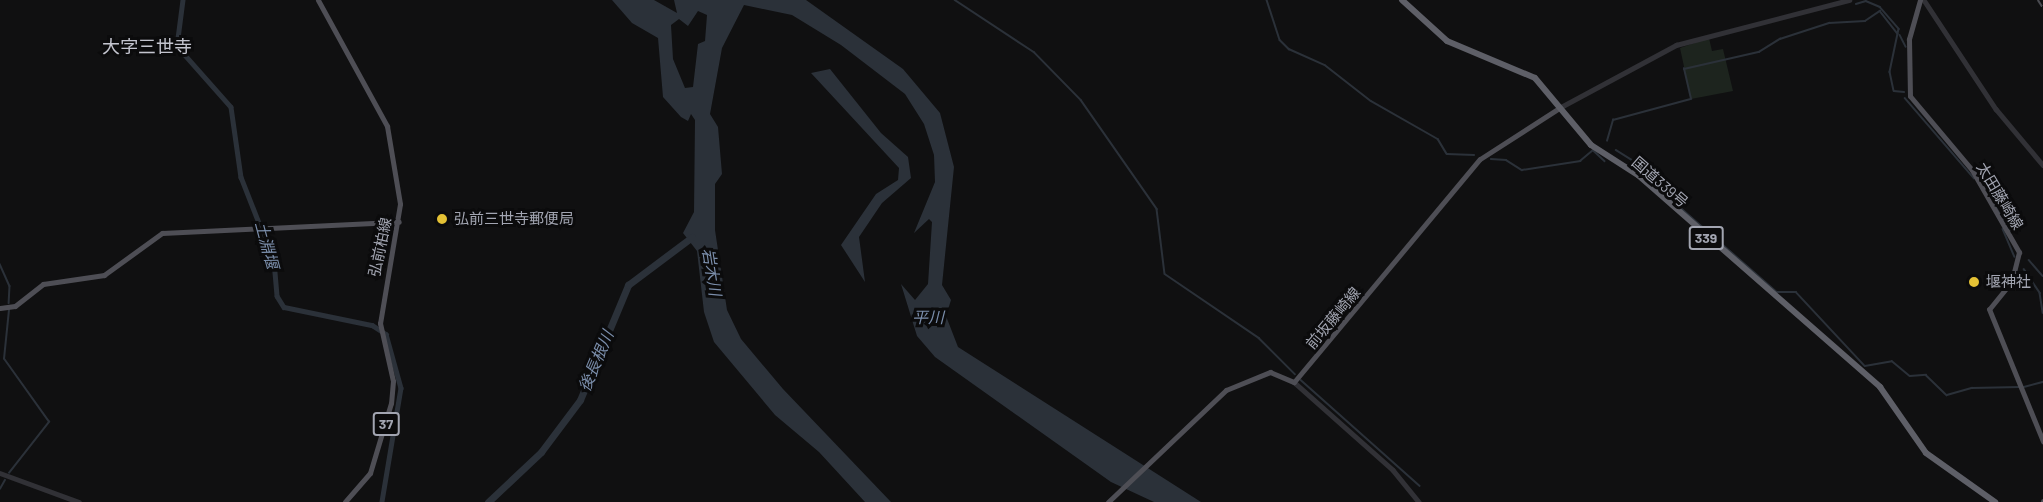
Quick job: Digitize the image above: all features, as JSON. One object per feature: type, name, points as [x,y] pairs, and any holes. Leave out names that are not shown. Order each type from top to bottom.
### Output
[{"type":"highway","name":"国道339号","points":[[1402,0],[1447,41],[1522,69],[1591,145],[1638,175],[1880,387],[1926,453],[1995,502]]},
{"type":"main road","name":"弘前柏線","points":[[318,0],[387,126],[399,181],[399,222],[379,336],[393,381],[389,413],[370,473],[345,502]]},
{"type":"main road","name":"太田藤崎線","points":[[1922,0],[1909,39],[1910,96],[1972,170],[2019,252],[2012,281],[1989,309],[2043,441]]},
{"type":"main road","name":"前坂藤崎線","points":[[1294,382],[1480,159],[1559,108]]},
{"type":"main road","points":[[0,308],[15,306],[43,284],[104,275],[156,235],[258,232],[399,222]]},
{"type":"main road","points":[[1108,502],[1209,403],[1241,381],[1270,372],[1294,382]]},
{"type":"street","points":[[1559,108],[1676,45],[1849,0]]},
{"type":"street","points":[[1922,0],[1996,109],[2043,165]]},
{"type":"street","points":[[1294,382],[1393,470],[1419,502]]},
{"type":"street","points":[[0,473],[80,502]]},
{"type":"shaded area","points":[[1709,38],[1712,51],[1723,49],[1733,91],[1691,99],[1680,48]]},
{"type":"water","points":[[612,0],[654,0],[677,13],[674,0],[806,0],[903,69],[940,113],[954,167],[942,285],[951,300],[946,316],[958,347],[1201,502],[1154,502],[1111,482],[935,357],[917,336],[901,284],[915,300],[928,284],[932,222],[929,219],[914,233],[935,182],[934,155],[924,124],[905,94],[841,45],[792,15],[744,5],[722,48],[710,114],[718,127],[722,174],[715,184],[715,230],[727,310],[741,339],[783,389],[891,502],[865,502],[819,452],[775,415],[714,342],[704,312],[697,251],[683,233],[694,212],[695,120],[691,114],[688,121],[681,117],[663,97],[658,38],[632,23]],"holes":[[[698,11],[707,15],[705,41],[698,44],[693,87],[685,88],[673,59],[671,25],[679,19],[688,26]]]},
{"type":"water","points":[[830,69],[881,133],[908,157],[911,178],[882,203],[859,237],[865,282],[841,245],[876,194],[898,180],[899,168],[811,73]]},
{"type":"waterway","name":"土淵堰","points":[[183,0],[177,46],[231,107],[241,177],[274,261],[277,296],[284,307],[372,325],[386,334],[401,388],[382,502]]},
{"type":"waterway","points":[[955,0],[1034,52],[1081,100],[1157,209],[1165,274],[1259,338],[1295,374]]},
{"type":"waterway","points":[[1267,0],[1280,40],[1289,49],[1325,65],[1371,101],[1438,139],[1447,154],[1474,155]]},
{"type":"waterway","points":[[1856,4],[1866,1],[1880,7],[1899,29],[1890,72],[1894,91],[1904,92]]},
{"type":"waterway","points":[[1607,141],[1613,120],[1691,99],[1684,69],[1759,52],[1780,39],[1829,23],[1865,21],[1880,11],[1898,34]]},
{"type":"waterway","points":[[1900,35],[1906,47]]},
{"type":"waterway","points":[[1905,98],[1974,178]]},
{"type":"waterway","points":[[1491,159],[1506,160],[1522,170],[1580,161],[1593,150],[1605,161]]},
{"type":"waterway","points":[[1616,150],[1642,166],[1657,187],[1777,292],[1796,292],[1865,366],[1892,361],[1910,376],[1926,375],[1947,395],[1972,388],[2019,387]]},
{"type":"waterway","points":[[1975,171],[2010,231]]},
{"type":"waterway","points":[[2003,229],[2015,257]]},
{"type":"waterway","name":"後長根川","points":[[488,502],[541,452],[580,400],[628,285],[692,237]]},
{"type":"waterway","points":[[2029,260],[2043,276]]},
{"type":"waterway","points":[[0,264],[10,286],[9,303]]},
{"type":"waterway","points":[[2024,269],[2040,293],[2043,313]]},
{"type":"waterway","points":[[9,310],[4,359],[49,422],[9,473]]},
{"type":"waterway","points":[[1301,380],[1420,486]]},
{"type":"waterway","points":[[2024,387],[2043,382]]},
{"type":"waterway","points":[[0,489],[5,480]]},
{"type":"railway","points":[[2038,0],[2043,8]]},
{"type":"place","name":"弘前三世寺郵便局","points":[[442,219]]},
{"type":"place","name":"堰神社","points":[[1974,282]]},
{"type":"district","name":"大字三世寺","points":[[147,46]]},
{"type":"water label","name":"岩木川","points":[[712,272]]},
{"type":"water label","name":"平川","points":[[928,317]]}]
